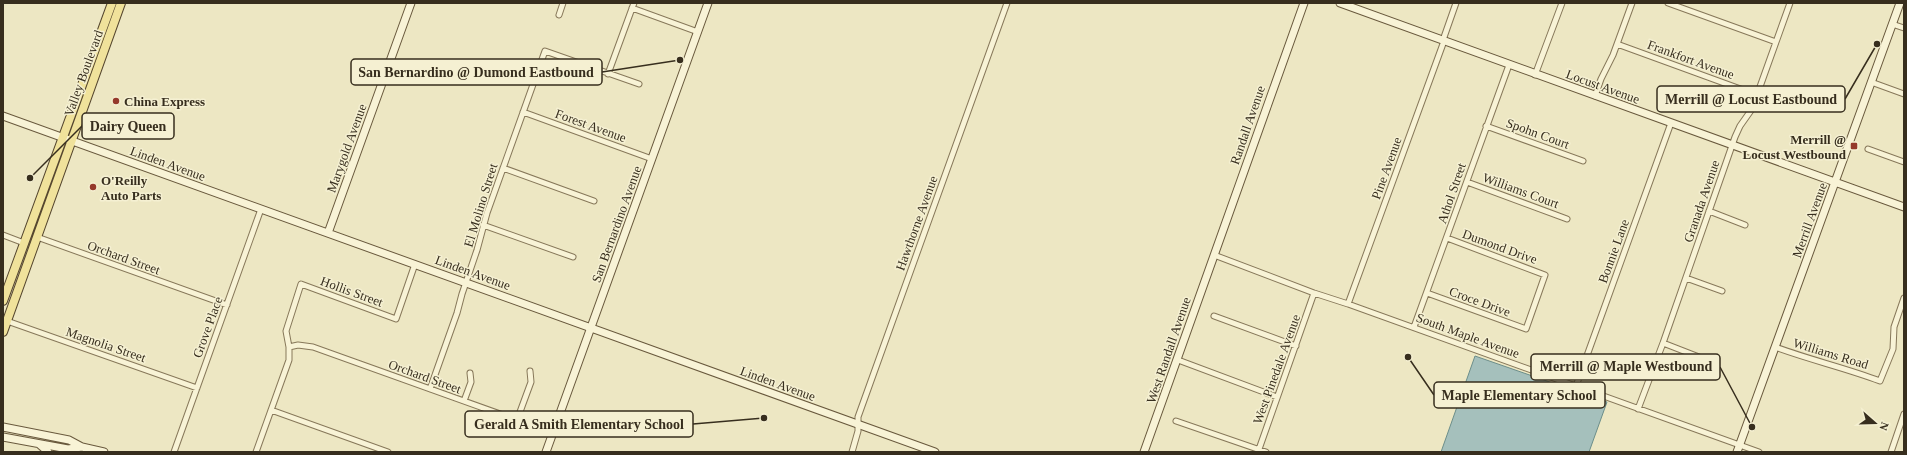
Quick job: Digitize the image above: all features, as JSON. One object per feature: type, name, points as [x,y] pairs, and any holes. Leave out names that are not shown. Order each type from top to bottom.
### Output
[{"type":"main road","name":"Valley Boulevard","points":[[3,332],[37,237],[67,139],[112,3]]},
{"type":"main road","name":"Valley Boulevard","points":[[3,301],[24,243],[121,3]]},
{"type":"street","name":"Marygold Avenue","points":[[328,233],[411,3]]},
{"type":"street","points":[[559,15],[563,3]]},
{"type":"street","name":"San Bernardino Avenue","points":[[546,452],[708,3]]},
{"type":"street","name":"Hawthorne Avenue","points":[[852,452],[858,431],[858,417],[1007,3]]},
{"type":"street","name":"Randall Avenue","points":[[1214,255],[1304,3]]},
{"type":"street","name":"Locust Avenue","points":[[1340,3],[1535,75],[1733,144],[1904,207]]},
{"type":"street","name":"Pine Avenue","points":[[1348,304],[1456,3]]},
{"type":"street","points":[[1535,75],[1562,3]]},
{"type":"street","points":[[1595,96],[1601,79],[1618,44],[1632,3]]},
{"type":"street","points":[[1668,3],[1776,42]]},
{"type":"street","name":"Granada Avenue","points":[[1638,409],[1663,343],[1733,144],[1740,126],[1752,109],[1790,3]]},
{"type":"street","name":"Merrill Avenue","points":[[1738,448],[1900,3]]},
{"type":"street","points":[[639,84],[608,74],[633,6],[698,32]]},
{"type":"street","points":[[1892,24],[1904,28]]},
{"type":"street","name":"Frankfort Avenue","points":[[1618,44],[1757,95]]},
{"type":"street","name":"El Molino Street","points":[[430,389],[458,313],[483,225],[545,51],[608,74]]},
{"type":"street","name":"Athol Street","points":[[1414,327],[1509,65]]},
{"type":"street","points":[[1871,82],[1904,94]]},
{"type":"street","name":"Forest Avenue","points":[[523,112],[652,159]]},
{"type":"street","name":"Linden Avenue","points":[[3,116],[935,452]]},
{"type":"street","name":"Bonnie Lane","points":[[1576,386],[1671,123]]},
{"type":"street","name":"Spohn Court","points":[[1486,126],[1583,162]]},
{"type":"street","points":[[1868,149],[1904,162]]},
{"type":"street","points":[[503,168],[594,201]]},
{"type":"street","name":"Williams Court","points":[[1467,182],[1567,219]]},
{"type":"street","name":"Grove Place","points":[[174,452],[261,209]]},
{"type":"street","points":[[1709,212],[1745,225]]},
{"type":"street","points":[[483,225],[573,257]]},
{"type":"street","points":[[3,235],[24,243]]},
{"type":"street","name":"Orchard Street","points":[[37,237],[227,305]]},
{"type":"street","name":"Dumond Drive","points":[[1447,238],[1545,275],[1526,329]]},
{"type":"street","name":"South Maple Avenue","points":[[1214,255],[1314,293],[1414,327],[1576,386],[1738,448],[1759,452]]},
{"type":"street","name":"West Randall Avenue","points":[[1144,452],[1178,360],[1214,255]]},
{"type":"street","name":"Hollis Street","points":[[289,347],[286,336],[287,323],[301,284],[396,319],[415,264]]},
{"type":"street","points":[[1686,278],[1722,291]]},
{"type":"street","name":"West Pinedale Avenue","points":[[1258,451],[1314,293]]},
{"type":"street","name":"Croce Drive","points":[[1427,293],[1526,329]]},
{"type":"street","name":"Williams Road","points":[[1776,347],[1811,360],[1839,366],[1880,381],[1893,349],[1894,328],[1904,298]]},
{"type":"street","points":[[1214,316],[1296,346]]},
{"type":"street","name":"Magnolia Street","points":[[7,321],[197,388]]},
{"type":"street","points":[[1663,343],[1699,356]]},
{"type":"street","name":"Orchard Street","points":[[289,347],[302,345],[313,347],[553,433]]},
{"type":"street","points":[[256,452],[288,364],[289,347]]},
{"type":"street","points":[[1178,360],[1277,397]]},
{"type":"street","points":[[517,420],[531,382],[530,372]]},
{"type":"street","points":[[464,401],[471,382],[470,373]]},
{"type":"street","points":[[271,410],[388,452]]},
{"type":"street","points":[[1891,452],[1904,414]]},
{"type":"street","points":[[1176,421],[1258,451],[1266,452]]},
{"type":"street","points":[[3,427],[69,440],[81,449]]},
{"type":"street","points":[[3,437],[68,449],[104,452]]},
{"type":"street","points":[[37,443],[48,452]]},
{"type":"water","points":[[1475,356],[1607,402],[1589,452],[1441,452]]},
{"type":"place","name":"Merrill @ Locust Eastbound","points":[[1877,44]]},
{"type":"place","name":"San Bernardino @ Dumond Eastbound","points":[[680,60]]},
{"type":"place","name":"China Express","points":[[116,101]]},
{"type":"place","name":"Merrill @ Locust Westbound","points":[[1854,146]]},
{"type":"place","name":"Dairy Queen","points":[[30,178]]},
{"type":"place","name":"O'Reilly Auto Parts","points":[[93,187]]},
{"type":"place","name":"Maple Elementary School","points":[[1408,357]]},
{"type":"place","name":"Gerald A Smith Elementary School","points":[[764,418]]},
{"type":"place","name":"Merrill @ Maple Westbound","points":[[1752,427]]}]
